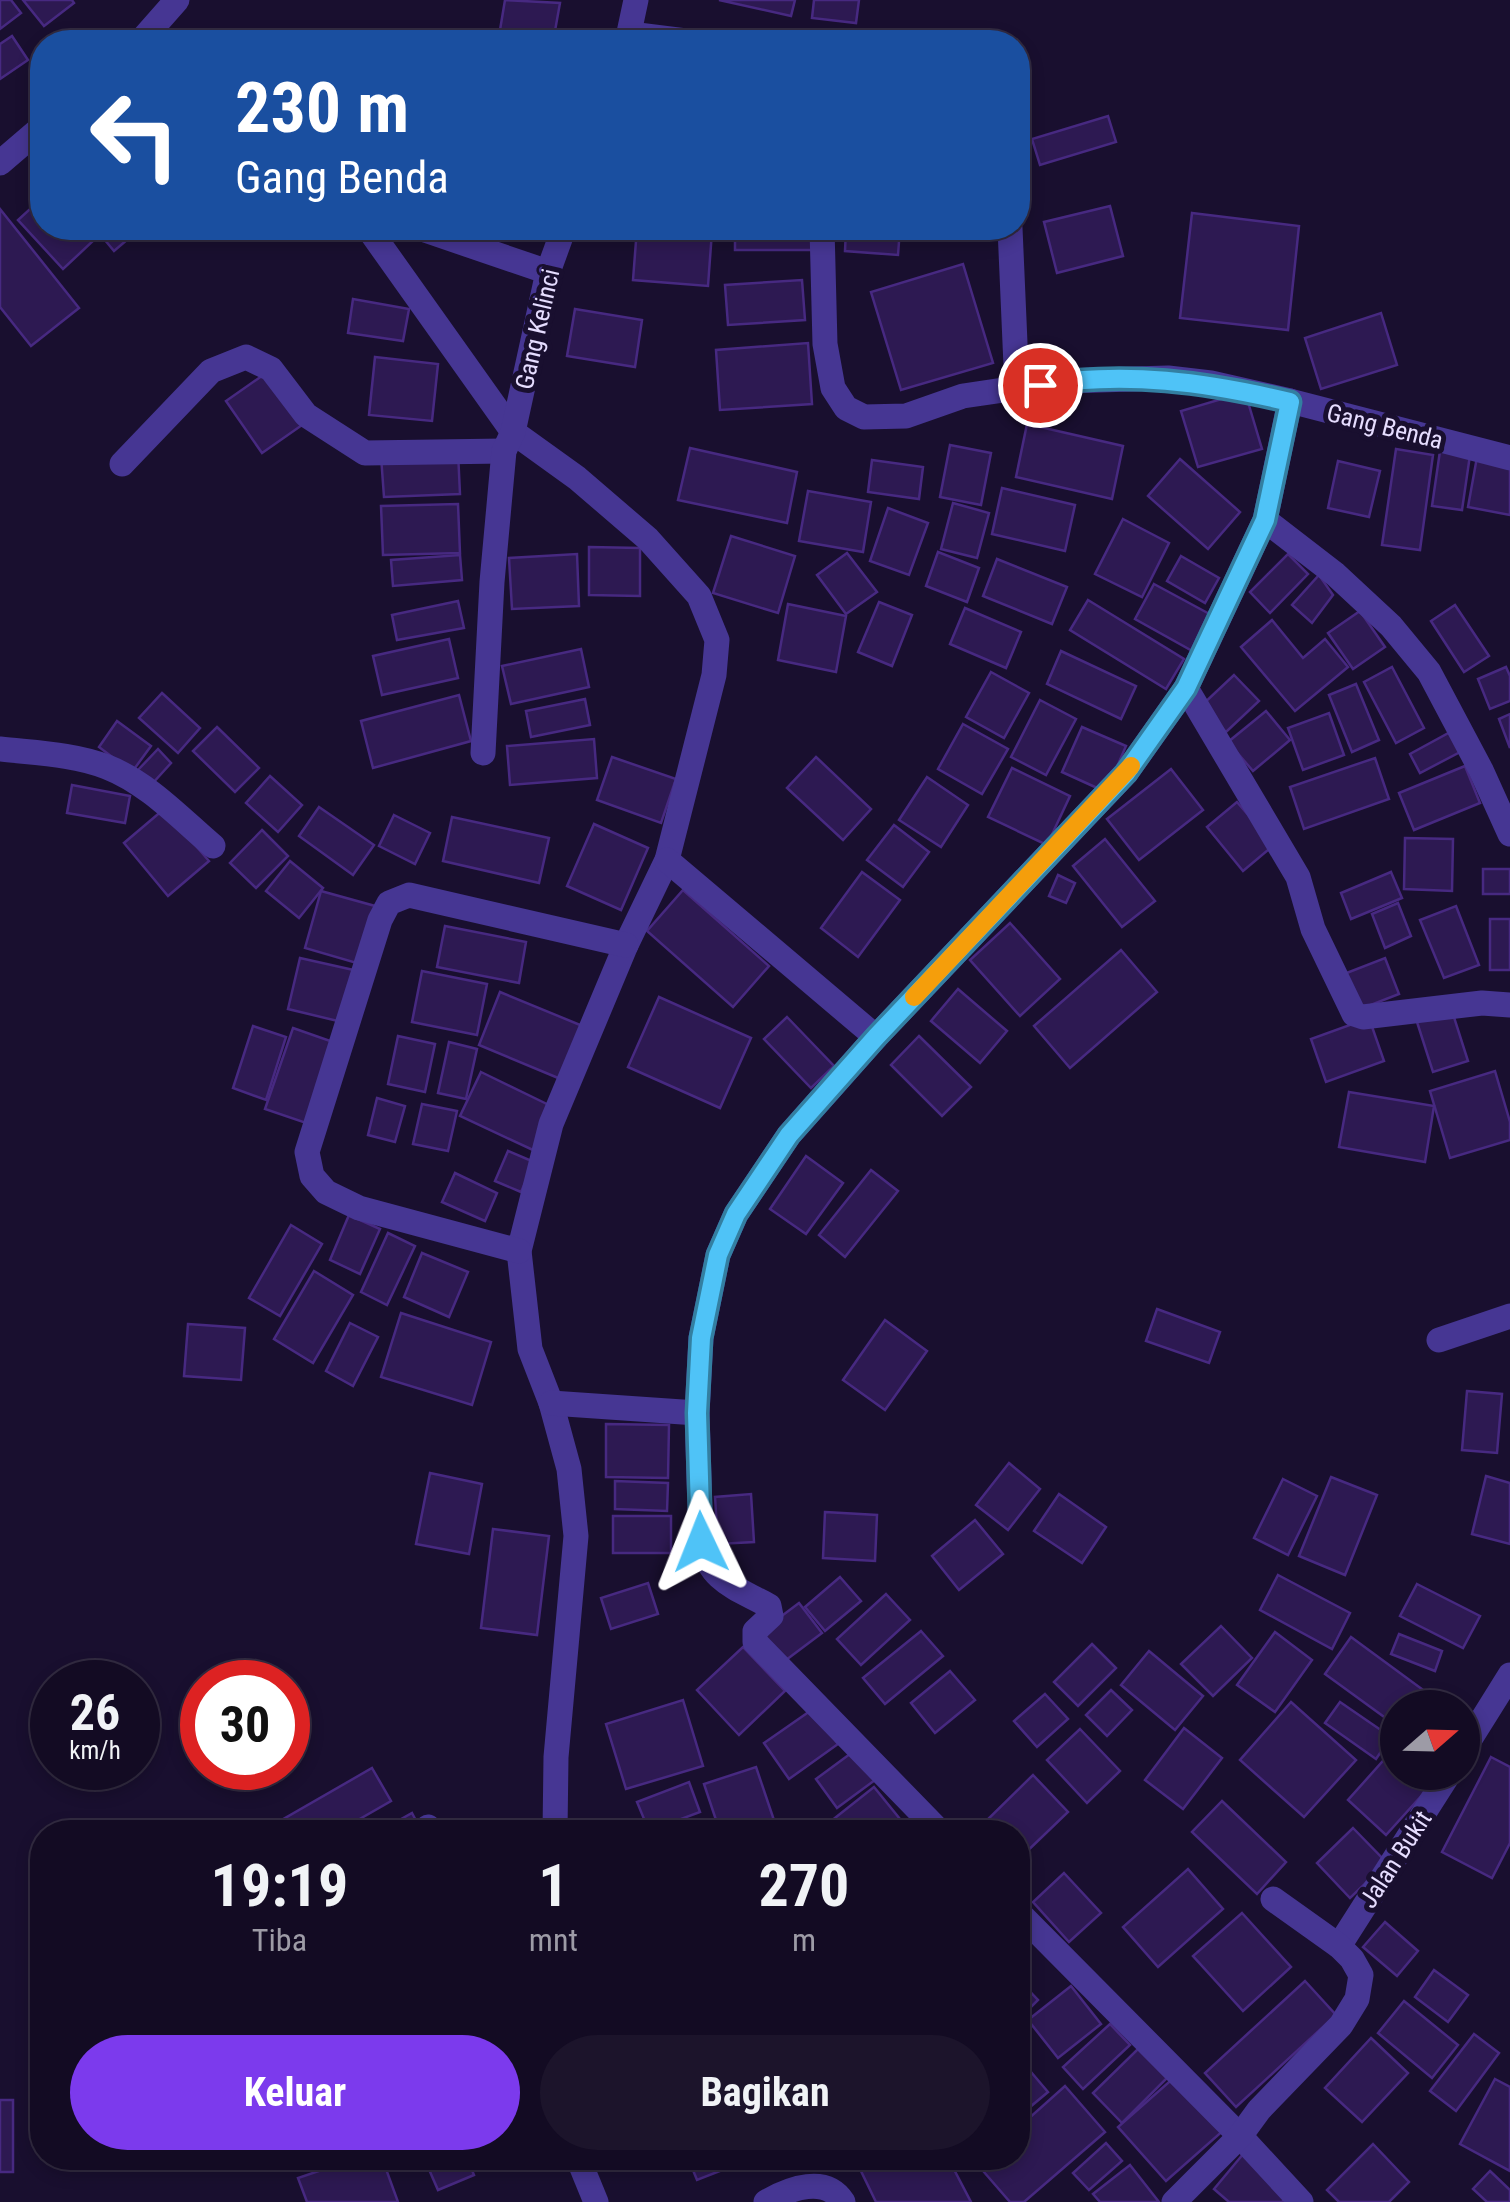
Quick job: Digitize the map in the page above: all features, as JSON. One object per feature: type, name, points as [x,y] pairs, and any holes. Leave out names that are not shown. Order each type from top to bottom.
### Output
[{"type":"street","points":[[151,30],[177,0]]},
{"type":"street","points":[[630,30],[636,0]]},
{"type":"street","points":[[0,163],[30,137]]},
{"type":"street","points":[[376,240],[508,442],[577,478],[648,538],[699,596],[717,640],[714,676],[667,860],[626,944],[551,1124],[519,1250],[530,1349],[552,1403],[569,1469],[576,1536],[556,1757],[555,1820]]},
{"type":"street","points":[[454,240],[548,272]]},
{"type":"street","name":"Gang Kelinci","points":[[484,753],[492,582],[508,442],[548,272],[560,240]]},
{"type":"street","name":"Gang Benda","points":[[822,240],[825,344],[833,388],[846,408],[864,418],[906,416],[963,396],[1064,381],[1168,378],[1210,383],[1510,458]]},
{"type":"street","points":[[1011,240],[1017,389]]},
{"type":"street","points":[[122,464],[211,371],[246,357],[271,369],[306,415],[365,453],[508,442]]},
{"type":"street","points":[[928,1820],[755,1642],[755,1631],[770,1616],[768,1606],[718,1578],[706,1562],[701,1542],[697,1413],[701,1338],[718,1255],[736,1214],[789,1135],[876,1037],[1126,773],[1186,688],[1265,520],[1290,402]]},
{"type":"street","points":[[1265,520],[1336,574],[1390,626],[1428,672],[1510,834]]},
{"type":"street","points":[[1186,688],[1298,878],[1314,928],[1354,1014],[1510,1005]]},
{"type":"street","points":[[0,749],[108,767],[146,788],[212,846]]},
{"type":"street","points":[[667,860],[876,1037]]},
{"type":"street","points":[[519,1250],[359,1208],[326,1192],[312,1176],[307,1152],[380,920],[389,903],[410,894],[626,944]]},
{"type":"street","points":[[1439,1340],[1510,1316]]},
{"type":"street","points":[[552,1403],[697,1413]]},
{"type":"street","points":[[1480,1723],[1510,1674]]},
{"type":"street","name":"Jalan Bukit","points":[[1339,1946],[1439,1790]]},
{"type":"street","points":[[1174,2202],[1341,2024],[1357,1999],[1361,1975],[1352,1959],[1273,1899]]},
{"type":"street","points":[[1030,1924],[1301,2202]]},
{"type":"street","points":[[583,2170],[596,2202]]},
{"type":"street","points":[[766,2202],[817,2184],[836,2191],[843,2202]]},
{"type":"building","points":[[0,0],[11,0],[21,13],[0,29]]},
{"type":"building","points":[[23,0],[72,0],[74,3],[44,26]]},
{"type":"building","points":[[505,0],[560,3],[555,30],[500,30]]},
{"type":"building","points":[[719,0],[795,0],[791,16]]},
{"type":"building","points":[[814,0],[859,0],[856,23],[812,18]]},
{"type":"building","points":[[12,36],[28,60],[0,79],[0,44]]},
{"type":"building","points":[[1108,116],[1116,142],[1040,165],[1032,139]]},
{"type":"building","points":[[1110,206],[1123,256],[1057,273],[1044,222]]},
{"type":"building","points":[[0,209],[79,308],[31,346],[0,307]]},
{"type":"building","points":[[30,209],[30,233],[18,220]]},
{"type":"building","points":[[1192,213],[1299,226],[1288,330],[1180,318]]},
{"type":"building","points":[[36,240],[94,240],[63,269]]},
{"type":"building","points":[[105,240],[127,240],[114,251]]},
{"type":"building","points":[[636,240],[711,240],[708,286],[633,280]]},
{"type":"building","points":[[735,240],[815,240],[815,250],[735,250]]},
{"type":"building","points":[[845,240],[899,240],[898,255],[845,251]]},
{"type":"building","points":[[963,264],[993,363],[901,390],[871,292]]},
{"type":"building","points":[[802,280],[805,320],[728,325],[725,285]]},
{"type":"building","points":[[353,299],[409,309],[403,341],[348,333]]},
{"type":"building","points":[[575,309],[642,320],[635,367],[567,356]]},
{"type":"building","points":[[1381,313],[1397,365],[1321,389],[1305,338]]},
{"type":"building","points":[[808,343],[812,404],[720,410],[716,350]]},
{"type":"building","points":[[375,357],[438,364],[432,421],[369,415]]},
{"type":"building","points":[[269,371],[305,423],[262,453],[226,401]]},
{"type":"building","points":[[1245,392],[1262,449],[1198,467],[1181,411]]},
{"type":"building","points":[[1027,424],[1123,446],[1112,499],[1016,477]]},
{"type":"building","points":[[950,445],[991,453],[981,505],[940,497]]},
{"type":"building","points":[[690,448],[797,472],[787,523],[678,500]]},
{"type":"building","points":[[1396,449],[1433,455],[1420,550],[1382,545]]},
{"type":"building","points":[[1440,451],[1470,455],[1462,510],[1432,506]]},
{"type":"building","points":[[458,452],[460,494],[384,497],[381,456]]},
{"type":"building","points":[[1477,457],[1510,464],[1510,515],[1468,507]]},
{"type":"building","points":[[1180,459],[1240,512],[1208,549],[1148,496]]},
{"type":"building","points":[[872,460],[923,467],[919,499],[868,492]]},
{"type":"building","points":[[1338,461],[1380,471],[1369,517],[1328,508]]},
{"type":"building","points":[[1002,488],[1075,505],[1065,551],[992,534]]},
{"type":"building","points":[[808,491],[871,502],[863,552],[799,541]]},
{"type":"building","points":[[953,503],[989,513],[977,558],[941,549]]},
{"type":"building","points":[[458,504],[460,553],[383,555],[381,506]]},
{"type":"building","points":[[888,508],[928,523],[909,575],[870,561]]},
{"type":"building","points":[[1123,519],[1169,543],[1142,597],[1095,574]]},
{"type":"building","points":[[731,536],[795,556],[778,613],[713,593]]},
{"type":"building","points":[[589,547],[640,548],[640,596],[589,595]]},
{"type":"building","points":[[938,552],[979,568],[967,602],[926,586]]},
{"type":"building","points":[[847,553],[877,592],[846,614],[817,575]]},
{"type":"building","points":[[577,554],[579,606],[512,609],[509,558]]},
{"type":"building","points":[[1288,554],[1308,574],[1270,613],[1250,592]]},
{"type":"building","points":[[460,555],[462,580],[393,586],[391,560]]},
{"type":"building","points":[[1181,556],[1219,578],[1205,603],[1167,581]]},
{"type":"building","points":[[997,559],[1067,587],[1052,624],[983,596]]},
{"type":"building","points":[[1319,575],[1333,595],[1312,623],[1292,605]]},
{"type":"building","points":[[1154,584],[1215,617],[1196,653],[1135,619]]},
{"type":"building","points":[[1088,600],[1184,659],[1166,689],[1070,630]]},
{"type":"building","points":[[458,601],[464,628],[397,640],[392,615]]},
{"type":"building","points":[[879,602],[912,615],[892,666],[858,652]]},
{"type":"building","points":[[788,604],[846,616],[836,672],[778,660]]},
{"type":"building","points":[[1455,605],[1489,656],[1464,672],[1431,621]]},
{"type":"building","points":[[965,608],[1021,632],[1006,668],[950,644]]},
{"type":"building","points":[[1360,611],[1385,647],[1353,669],[1328,633]]},
{"type":"building","points":[[1272,620],[1303,658],[1325,639],[1348,667],[1295,711],[1241,647]]},
{"type":"building","points":[[449,639],[458,678],[382,695],[373,656]]},
{"type":"building","points":[[581,649],[589,687],[511,704],[502,666]]},
{"type":"building","points":[[1061,651],[1136,686],[1121,719],[1047,684]]},
{"type":"building","points":[[1392,667],[1424,728],[1396,743],[1364,682]]},
{"type":"building","points":[[1506,667],[1510,701],[1490,709],[1478,679]]},
{"type":"building","points":[[991,672],[1029,693],[1004,738],[966,717]]},
{"type":"building","points":[[1234,675],[1259,701],[1226,732],[1201,706]]},
{"type":"building","points":[[1356,684],[1379,740],[1352,752],[1329,695]]},
{"type":"building","points":[[162,693],[200,728],[178,753],[139,718]]},
{"type":"building","points":[[459,695],[471,741],[373,768],[361,721]]},
{"type":"building","points":[[585,699],[590,725],[531,737],[526,711]]},
{"type":"building","points":[[1040,700],[1076,719],[1046,775],[1011,757]]},
{"type":"building","points":[[1266,711],[1290,740],[1253,771],[1228,742]]},
{"type":"building","points":[[1329,713],[1344,755],[1303,770],[1288,728]]},
{"type":"building","points":[[1510,714],[1510,748],[1499,719]]},
{"type":"building","points":[[117,721],[151,746],[132,772],[99,747]]},
{"type":"building","points":[[963,724],[1008,749],[982,794],[938,769]]},
{"type":"building","points":[[217,727],[259,768],[235,792],[193,751]]},
{"type":"building","points":[[1082,727],[1126,746],[1106,792],[1062,772]]},
{"type":"building","points":[[1454,730],[1464,750],[1420,773],[1410,754]]},
{"type":"building","points":[[594,739],[597,778],[510,785],[507,746]]},
{"type":"building","points":[[158,749],[171,763],[152,784],[138,770]]},
{"type":"building","points":[[612,757],[676,779],[661,823],[597,800]]},
{"type":"building","points":[[816,757],[871,809],[843,840],[787,788]]},
{"type":"building","points":[[1375,758],[1389,799],[1304,829],[1290,787]]},
{"type":"building","points":[[1465,766],[1480,803],[1414,830],[1399,793]]},
{"type":"building","points":[[1012,768],[1070,796],[1047,845],[988,817]]},
{"type":"building","points":[[1171,769],[1203,810],[1139,860],[1107,819]]},
{"type":"building","points":[[270,776],[302,805],[278,832],[246,803]]},
{"type":"building","points":[[927,777],[968,805],[941,847],[899,820]]},
{"type":"building","points":[[72,785],[130,796],[125,823],[67,813]]},
{"type":"building","points":[[1237,802],[1274,845],[1243,871],[1207,827]]},
{"type":"building","points":[[319,807],[374,845],[353,875],[299,836]]},
{"type":"building","points":[[164,809],[209,861],[168,896],[124,843]]},
{"type":"building","points":[[394,815],[430,833],[415,864],[379,846]]},
{"type":"building","points":[[452,817],[549,838],[539,883],[443,861]]},
{"type":"building","points":[[594,824],[648,848],[621,910],[567,886]]},
{"type":"building","points":[[894,825],[929,852],[903,887],[867,860]]},
{"type":"building","points":[[262,830],[288,856],[256,888],[230,863]]},
{"type":"building","points":[[1405,838],[1453,839],[1452,891],[1404,889]]},
{"type":"building","points":[[1105,839],[1155,901],[1122,927],[1073,866]]},
{"type":"building","points":[[290,861],[323,888],[299,918],[266,891]]},
{"type":"building","points":[[1483,869],[1510,869],[1510,894],[1483,894]]},
{"type":"building","points":[[862,872],[900,900],[858,957],[821,928]]},
{"type":"building","points":[[1391,872],[1402,898],[1351,919],[1341,893]]},
{"type":"building","points":[[1058,875],[1075,883],[1066,903],[1049,896]]},
{"type":"building","points":[[683,890],[769,966],[733,1007],[647,931]]},
{"type":"building","points":[[321,891],[375,906],[360,964],[305,948]]},
{"type":"building","points":[[1398,903],[1411,936],[1385,948],[1372,914]]},
{"type":"building","points":[[1456,906],[1479,965],[1444,978],[1420,920]]},
{"type":"building","points":[[1490,919],[1510,919],[1510,970],[1490,970]]},
{"type":"building","points":[[1010,923],[1060,979],[1020,1016],[970,960]]},
{"type":"building","points":[[445,926],[526,942],[519,983],[437,967]]},
{"type":"building","points":[[1121,950],[1157,992],[1070,1068],[1034,1026]]},
{"type":"building","points":[[300,958],[358,971],[346,1023],[288,1009]]},
{"type":"building","points":[[1385,958],[1399,994],[1358,1010],[1344,974]]},
{"type":"building","points":[[422,971],[487,984],[477,1035],[412,1022]]},
{"type":"building","points":[[958,989],[1007,1031],[980,1063],[931,1021]]},
{"type":"building","points":[[500,992],[585,1027],[563,1080],[479,1045]]},
{"type":"building","points":[[659,997],[751,1038],[720,1108],[628,1067]]},
{"type":"building","points":[[1452,1011],[1468,1061],[1433,1072],[1417,1022]]},
{"type":"building","points":[[787,1017],[834,1066],[811,1088],[764,1039]]},
{"type":"building","points":[[1369,1018],[1384,1061],[1326,1082],[1311,1039]]},
{"type":"building","points":[[253,1026],[286,1037],[266,1100],[233,1088]]},
{"type":"building","points":[[293,1028],[336,1043],[309,1124],[265,1109]]},
{"type":"building","points":[[398,1036],[435,1044],[425,1092],[388,1084]]},
{"type":"building","points":[[919,1036],[971,1087],[942,1116],[891,1065]]},
{"type":"building","points":[[449,1042],[477,1049],[466,1099],[438,1093]]},
{"type":"building","points":[[1495,1071],[1510,1122],[1510,1140],[1450,1158],[1430,1091]]},
{"type":"building","points":[[481,1072],[553,1107],[533,1150],[460,1116]]},
{"type":"building","points":[[1349,1092],[1434,1106],[1425,1162],[1339,1147]]},
{"type":"building","points":[[377,1098],[405,1106],[395,1142],[368,1135]]},
{"type":"building","points":[[422,1104],[457,1111],[448,1151],[413,1144]]},
{"type":"building","points":[[508,1151],[534,1162],[521,1192],[495,1181]]},
{"type":"building","points":[[806,1156],[843,1183],[806,1234],[770,1209]]},
{"type":"building","points":[[871,1170],[898,1191],[845,1257],[819,1235]]},
{"type":"building","points":[[455,1173],[497,1193],[485,1221],[442,1202]]},
{"type":"building","points":[[349,1215],[380,1229],[360,1274],[330,1260]]},
{"type":"building","points":[[291,1225],[322,1244],[280,1316],[249,1298]]},
{"type":"building","points":[[388,1233],[415,1246],[387,1305],[361,1292]]},
{"type":"building","points":[[422,1253],[468,1272],[449,1317],[404,1297]]},
{"type":"building","points":[[314,1271],[353,1295],[313,1363],[274,1339]]},
{"type":"building","points":[[1157,1309],[1220,1332],[1209,1363],[1146,1341]]},
{"type":"building","points":[[401,1313],[491,1342],[472,1405],[381,1377]]},
{"type":"building","points":[[885,1320],[927,1351],[885,1410],[843,1380]]},
{"type":"building","points":[[350,1323],[378,1337],[353,1386],[326,1371]]},
{"type":"building","points":[[188,1324],[245,1328],[241,1380],[184,1376]]},
{"type":"building","points":[[1467,1391],[1502,1394],[1497,1453],[1462,1450]]},
{"type":"building","points":[[606,1424],[669,1425],[668,1478],[606,1477]]},
{"type":"building","points":[[1009,1463],[1040,1489],[1008,1530],[976,1505]]},
{"type":"building","points":[[430,1473],[482,1484],[469,1554],[416,1544]]},
{"type":"building","points":[[1486,1476],[1510,1483],[1510,1544],[1472,1534]]},
{"type":"building","points":[[1331,1477],[1377,1495],[1345,1575],[1299,1556]]},
{"type":"building","points":[[1283,1479],[1317,1496],[1288,1555],[1254,1538]]},
{"type":"building","points":[[615,1481],[668,1483],[667,1511],[615,1509]]},
{"type":"building","points":[[751,1494],[754,1542],[718,1544],[715,1497]]},
{"type":"building","points":[[1059,1494],[1106,1527],[1082,1563],[1034,1531]]},
{"type":"building","points":[[825,1512],[877,1515],[875,1561],[823,1558]]},
{"type":"building","points":[[613,1516],[671,1516],[671,1553],[613,1553]]},
{"type":"building","points":[[975,1520],[1003,1554],[959,1590],[932,1556]]},
{"type":"building","points":[[493,1529],[549,1536],[537,1635],[481,1628]]},
{"type":"building","points":[[1278,1575],[1350,1613],[1332,1649],[1260,1610]]},
{"type":"building","points":[[840,1577],[861,1601],[825,1631],[805,1607]]},
{"type":"building","points":[[648,1583],[658,1614],[611,1629],[601,1598]]},
{"type":"building","points":[[1417,1584],[1480,1616],[1463,1648],[1400,1616]]},
{"type":"building","points":[[886,1594],[910,1620],[861,1665],[837,1639]]},
{"type":"building","points":[[799,1603],[822,1633],[782,1663],[759,1633]]},
{"type":"building","points":[[1221,1626],[1252,1658],[1213,1696],[1181,1664]]},
{"type":"building","points":[[921,1631],[943,1656],[885,1704],[863,1678]]},
{"type":"building","points":[[1275,1632],[1312,1660],[1275,1712],[1237,1685]]},
{"type":"building","points":[[1399,1634],[1442,1651],[1435,1671],[1391,1654]]},
{"type":"building","points":[[1351,1637],[1423,1690],[1380,1690],[1380,1714],[1325,1674]]},
{"type":"building","points":[[1092,1644],[1116,1668],[1078,1706],[1054,1682]]},
{"type":"building","points":[[743,1647],[785,1691],[739,1735],[697,1690]]},
{"type":"building","points":[[1149,1651],[1203,1696],[1175,1730],[1121,1685]]},
{"type":"building","points":[[950,1671],[975,1700],[935,1733],[911,1703]]},
{"type":"building","points":[[1111,1690],[1132,1710],[1107,1736],[1086,1715]]},
{"type":"building","points":[[1045,1694],[1068,1719],[1037,1747],[1014,1721]]},
{"type":"building","points":[[683,1700],[703,1766],[626,1789],[606,1724]]},
{"type":"building","points":[[1291,1702],[1356,1760],[1304,1817],[1240,1760]]},
{"type":"building","points":[[1340,1702],[1380,1729],[1380,1753],[1376,1759],[1325,1723]]},
{"type":"building","points":[[813,1709],[838,1744],[789,1779],[764,1743]]},
{"type":"building","points":[[1184,1728],[1222,1758],[1183,1809],[1145,1780]]},
{"type":"building","points":[[1080,1729],[1120,1771],[1087,1803],[1047,1760]]},
{"type":"building","points":[[854,1751],[875,1780],[837,1808],[816,1779]]},
{"type":"building","points":[[1491,1757],[1510,1767],[1510,1843],[1492,1878],[1442,1852],[1474,1790],[1480,1790],[1480,1778]]},
{"type":"building","points":[[1380,1764],[1380,1790],[1427,1790],[1386,1835],[1348,1800]]},
{"type":"building","points":[[756,1767],[774,1820],[716,1820],[704,1784]]},
{"type":"building","points":[[372,1768],[391,1801],[358,1820],[282,1820]]},
{"type":"building","points":[[1033,1775],[1068,1812],[1030,1848],[1030,1820],[987,1820]]},
{"type":"building","points":[[689,1782],[700,1812],[679,1820],[644,1820],[637,1802]]},
{"type":"building","points":[[874,1787],[900,1819],[899,1820],[832,1820]]},
{"type":"building","points":[[1222,1801],[1286,1862],[1257,1894],[1192,1832]]},
{"type":"building","points":[[1353,1828],[1387,1863],[1350,1898],[1317,1863]]},
{"type":"building","points":[[1188,1869],[1223,1909],[1158,1967],[1123,1927]]},
{"type":"building","points":[[1064,1873],[1101,1913],[1069,1942],[1033,1902]]},
{"type":"building","points":[[1242,1913],[1291,1967],[1243,2011],[1193,1956]]},
{"type":"building","points":[[1385,1922],[1418,1951],[1397,1976],[1363,1947]]},
{"type":"building","points":[[1434,1970],[1468,1995],[1448,2022],[1415,1997]]},
{"type":"building","points":[[1305,1981],[1336,2015],[1236,2107],[1205,2073]]},
{"type":"building","points":[[1071,1986],[1101,2024],[1058,2058],[1030,2018]]},
{"type":"building","points":[[1030,1992],[1038,2000],[1030,2008]]},
{"type":"building","points":[[1404,2001],[1458,2045],[1432,2078],[1378,2033]]},
{"type":"building","points":[[1110,2024],[1130,2045],[1083,2089],[1063,2067]]},
{"type":"building","points":[[1474,2034],[1499,2053],[1456,2111],[1430,2091]]},
{"type":"building","points":[[1371,2038],[1408,2073],[1362,2122],[1325,2088]]},
{"type":"building","points":[[1138,2049],[1167,2078],[1122,2123],[1093,2093]]},
{"type":"building","points":[[1030,2071],[1048,2092],[1030,2107]]},
{"type":"building","points":[[1177,2075],[1225,2129],[1166,2181],[1118,2127]]},
{"type":"building","points":[[1495,2079],[1510,2087],[1510,2171],[1460,2144]]},
{"type":"building","points":[[1065,2086],[1105,2132],[1024,2202],[1010,2202],[982,2170],[1030,2170],[1030,2117]]},
{"type":"building","points":[[0,2100],[13,2100],[13,2172],[0,2172]]},
{"type":"building","points":[[1106,2143],[1122,2161],[1089,2190],[1073,2173]]},
{"type":"building","points":[[1373,2144],[1409,2182],[1389,2202],[1339,2202],[1327,2190]]},
{"type":"building","points":[[1244,2153],[1290,2193],[1282,2202],[1229,2202],[1214,2189]]},
{"type":"building","points":[[1130,2165],[1159,2202],[1100,2202],[1093,2194]]},
{"type":"building","points":[[322,2170],[386,2170],[398,2202],[307,2202],[298,2178]]},
{"type":"building","points":[[429,2170],[472,2170],[474,2175],[438,2190]]},
{"type":"building","points":[[693,2170],[722,2170],[697,2180]]},
{"type":"building","points":[[860,2170],[954,2170],[971,2202],[876,2202]]},
{"type":"building","points":[[1490,2171],[1510,2190],[1510,2202],[1487,2202],[1473,2189]]},
{"type":"slow traffic","points":[[914,997],[1131,766]]},
{"type":"route","points":[[701,1542],[697,1413],[701,1338],[718,1255],[736,1214],[789,1135],[876,1037],[1126,773],[1186,688],[1265,520],[1290,402],[1210,383],[1168,378],[1040,385]]}]
